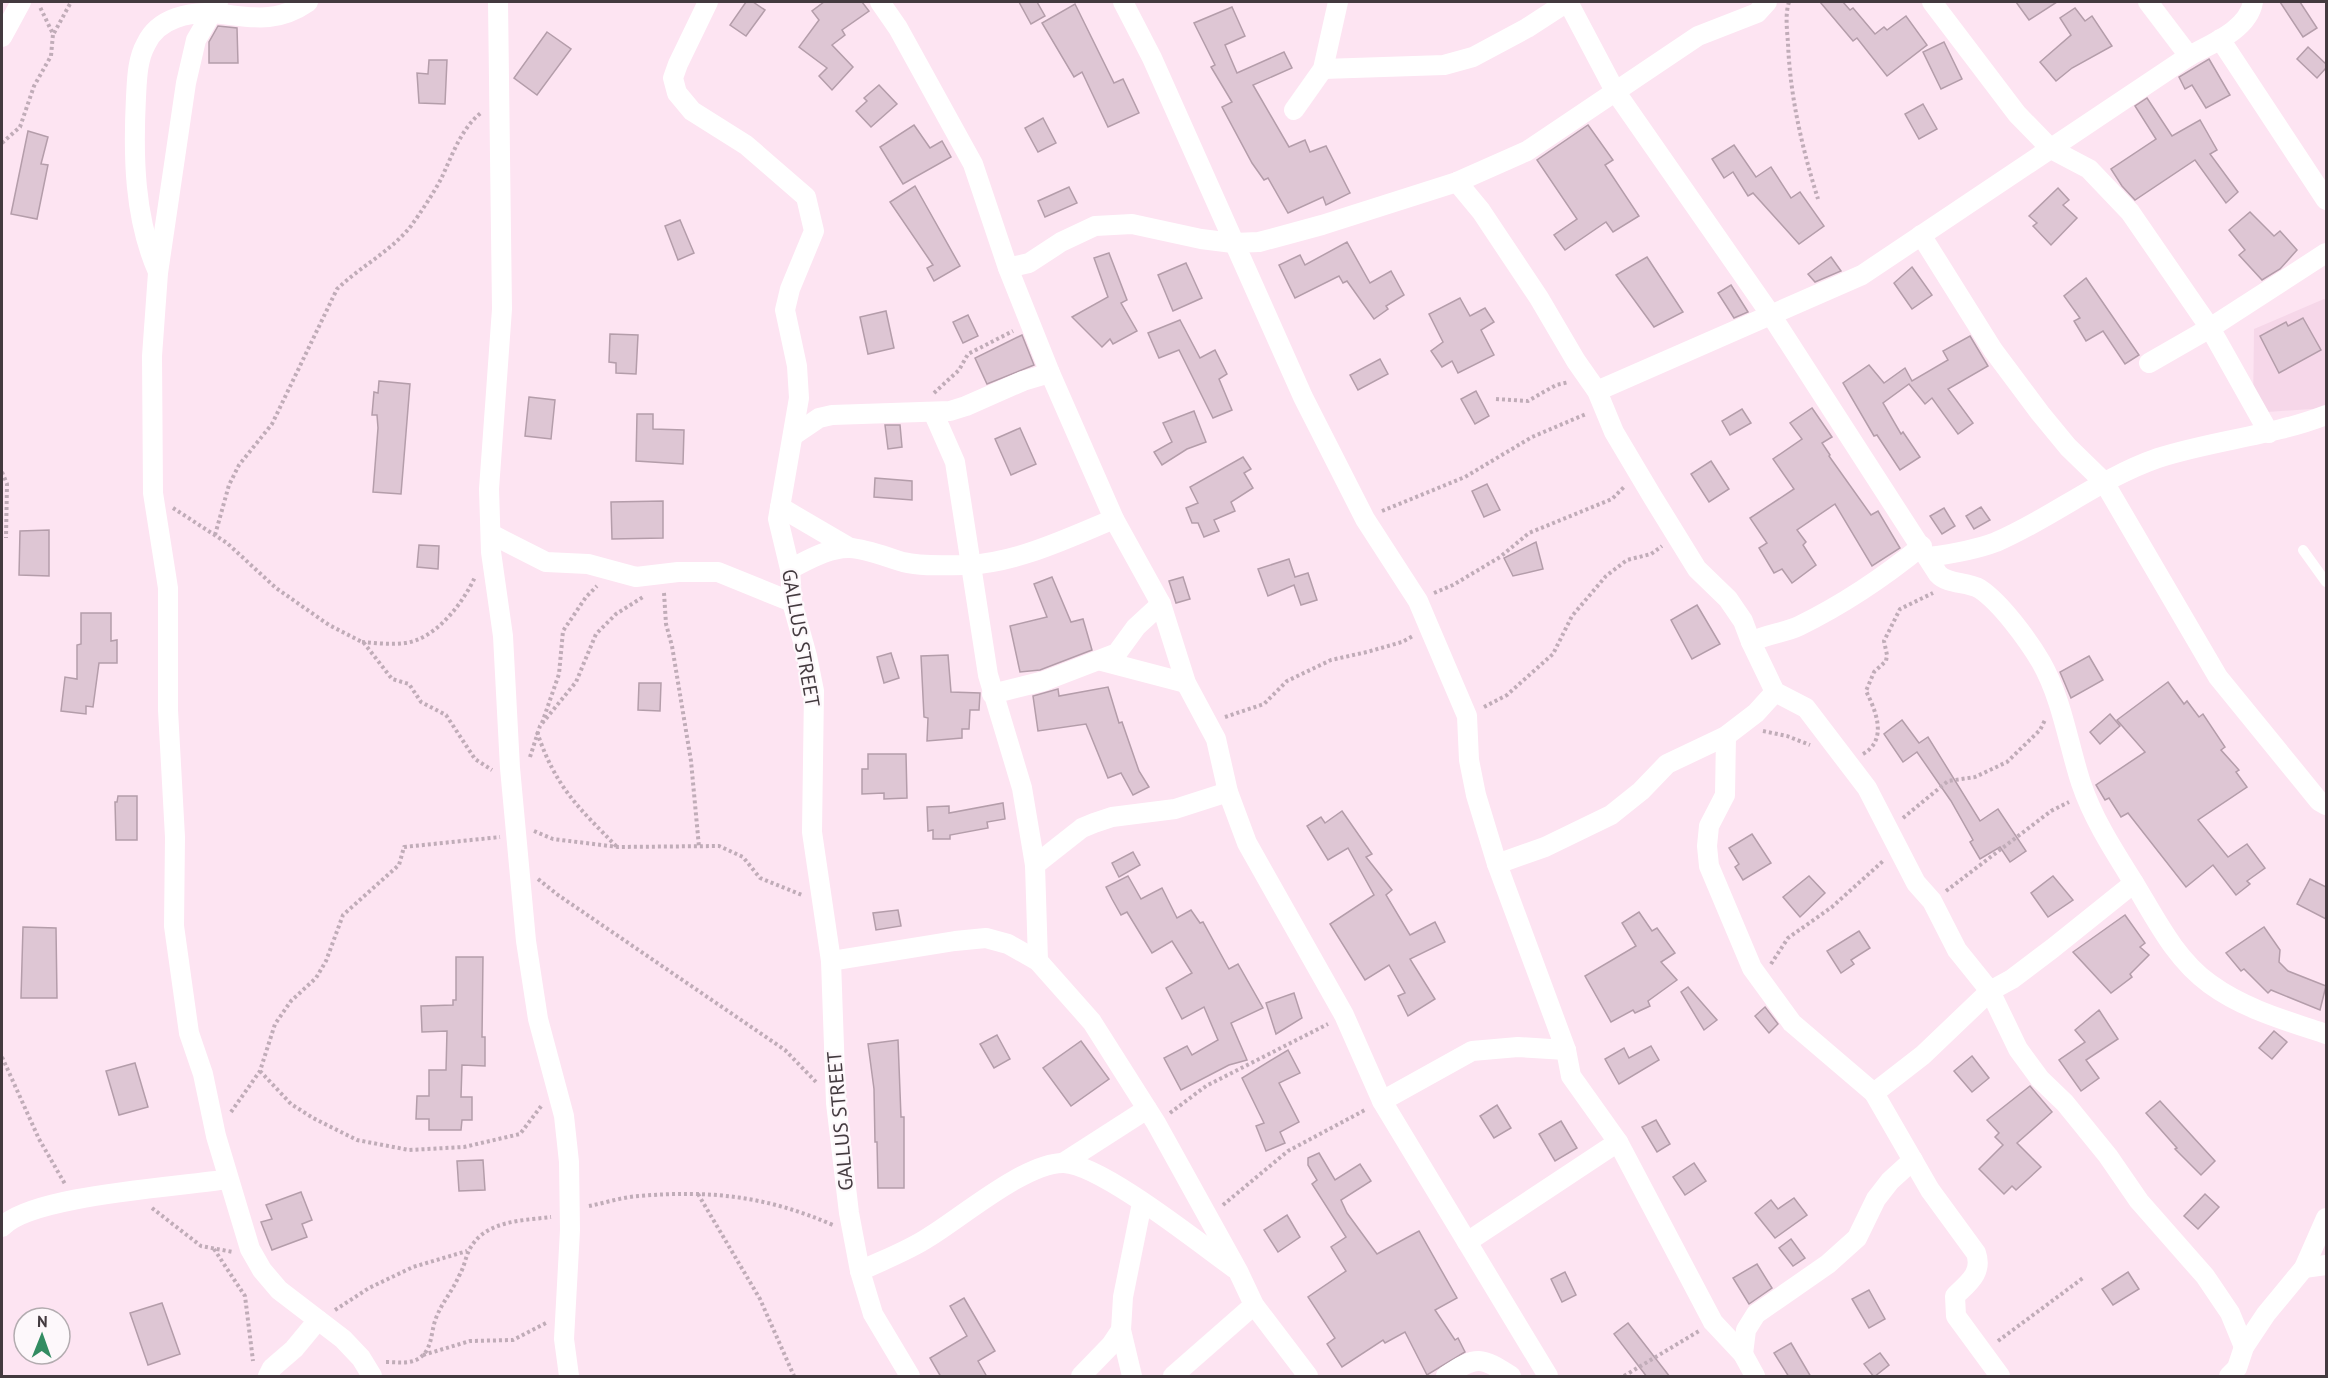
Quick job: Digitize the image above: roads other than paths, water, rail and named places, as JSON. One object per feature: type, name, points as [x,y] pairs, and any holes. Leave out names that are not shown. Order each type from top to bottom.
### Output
[{"type":"street","points":[[2,37],[21,2]]},
{"type":"street","points":[[158,273],[141,223],[134,153],[138,72],[145,44],[158,26],[178,17],[214,8],[278,17],[292,13],[308,2]]},
{"type":"street","points":[[498,2],[502,309],[489,489],[491,543],[503,636],[511,781],[526,941],[538,1019],[564,1116],[570,1212],[564,1339],[569,1377]]},
{"type":"street","name":"GALLUS STREET","points":[[708,2],[673,78],[677,93],[692,111],[746,145],[806,197],[814,231],[789,289],[785,310],[797,366],[799,398],[778,519],[790,569],[792,602],[814,691],[812,832],[831,961],[837,1103],[853,1234],[860,1271],[873,1314],[910,1377]]},
{"type":"street","points":[[880,2],[898,28],[973,164],[1008,268],[1050,373],[1114,519],[1161,604],[1186,683],[1216,739],[1228,792],[1247,843],[1344,1015],[1383,1101],[1548,1377]]},
{"type":"street","points":[[1123,2],[1152,58],[1303,397],[1365,519],[1415,596],[1467,716],[1469,760],[1473,783],[1497,864],[1566,1050],[1571,1076],[1618,1142],[1713,1323],[1743,1354],[1755,1377]]},
{"type":"street","points":[[1294,110],[1323,69],[1338,2]]},
{"type":"street","points":[[1323,69],[1444,65],[1464,60],[1527,28],[1568,2],[1615,91],[1771,315],[1943,579],[1978,588],[2003,610],[2040,662],[2056,695],[2085,794],[2101,829],[2187,966],[2211,985],[2278,1018],[2326,1034]]},
{"type":"street","points":[[1008,268],[1029,263],[1061,242],[1095,226],[1132,224],[1201,239],[1233,243],[1259,242],[1322,225],[1457,182],[1527,151],[1698,36],[1757,13],[1767,2]]},
{"type":"street","points":[[1932,2],[2017,114],[2051,149],[2089,169],[2130,212],[2210,328],[2269,433]]},
{"type":"street","points":[[2148,2],[2189,56]]},
{"type":"street","points":[[1596,392],[1862,275],[2189,56],[2220,39],[2242,23],[2251,10],[2253,2]]},
{"type":"street","points":[[214,8],[196,40],[186,83],[158,273],[152,356],[153,493],[168,588],[168,710],[175,837],[174,926],[189,1033],[203,1074],[216,1136],[250,1249],[262,1270],[279,1290],[343,1339],[368,1369]]},
{"type":"street","points":[[2220,39],[2326,200]]},
{"type":"street","points":[[1457,182],[1481,211],[1539,298],[1596,392],[1614,432],[1697,569],[1728,599],[1743,621],[1775,692],[1806,708],[1866,788],[1916,884],[1932,901],[1957,950],[1990,991],[2018,1049],[2040,1079],[2065,1103],[2108,1156],[2139,1201],[2205,1276],[2230,1313],[2244,1347]]},
{"type":"street","points":[[1921,235],[1993,350],[2068,447],[2104,482],[2218,677],[2319,801],[2326,805]]},
{"type":"street","points":[[2149,363],[2210,328],[2326,253]]},
{"type":"street","points":[[794,435],[819,418],[832,415],[932,403],[966,406],[1023,381],[1050,373]]},
{"type":"street","points":[[932,403],[955,462],[992,694],[1022,788],[1035,864],[1038,961]]},
{"type":"street","points":[[1751,642],[1767,634],[1797,627],[1854,596],[1925,551],[1994,542],[2035,523],[2104,482],[2158,459],[2269,433],[2326,415]]},
{"type":"street","points":[[780,507],[850,548],[905,562],[928,565],[970,565],[1019,554],[1059,542],[1114,519]]},
{"type":"street","points":[[491,543],[546,562],[588,564],[636,577],[663,578],[717,572],[792,602]]},
{"type":"street","points":[[790,569],[830,551],[850,548]]},
{"type":"street","points":[[992,694],[1044,681],[1102,661],[1118,653],[1136,627],[1161,604]]},
{"type":"street","points":[[1102,661],[1186,683]]},
{"type":"street","points":[[1497,864],[1545,847],[1611,814],[1641,791],[1667,764],[1731,732],[1756,713],[1775,692]]},
{"type":"street","points":[[1731,732],[1725,795],[1709,826],[1707,846],[1709,866],[1752,968],[1792,1023],[1874,1093],[1929,1190],[1977,1253],[1980,1263],[1977,1272],[1955,1296],[1956,1316],[2000,1377]]},
{"type":"street","points":[[1035,864],[1082,828],[1112,817],[1175,809],[1228,792]]},
{"type":"street","points":[[1874,1093],[1923,1055],[1990,991],[2012,979],[2054,948],[2134,883]]},
{"type":"street","points":[[831,961],[986,938],[1008,944],[1038,961],[1092,1022],[1152,1116],[1238,1271],[1254,1305],[1308,1377]]},
{"type":"street","points":[[1383,1101],[1472,1051],[1518,1047],[1566,1050]]},
{"type":"street","points":[[1064,1163],[1152,1116]]},
{"type":"street","points":[[1467,1242],[1618,1142]]},
{"type":"street","points":[[1743,1354],[1746,1330],[1756,1314],[1828,1264],[1857,1238],[1876,1199],[1890,1181],[1913,1160]]},
{"type":"street","points":[[860,1271],[927,1239],[1004,1187],[1044,1165],[1064,1163],[1081,1166],[1142,1203],[1238,1271]]},
{"type":"street","points":[[2,1227],[30,1210],[74,1201],[228,1179]]},
{"type":"street","points":[[1132,1377],[1121,1330],[1123,1297],[1142,1203]]},
{"type":"street","points":[[2235,1374],[2244,1347],[2266,1314],[2304,1268],[2326,1218]]},
{"type":"street","points":[[2304,1268],[2326,1265]]},
{"type":"street","points":[[1173,1377],[1254,1305]]},
{"type":"street","points":[[2230,1313],[2266,1314]]},
{"type":"street","points":[[268,1377],[272,1368],[294,1349],[318,1320]]},
{"type":"street","points":[[1081,1377],[1111,1345],[1121,1330]]},
{"type":"street","points":[[1446,1377],[1472,1360],[1481,1359],[1511,1377]]},
{"type":"lane","points":[[2303,550],[2326,582]]}]
